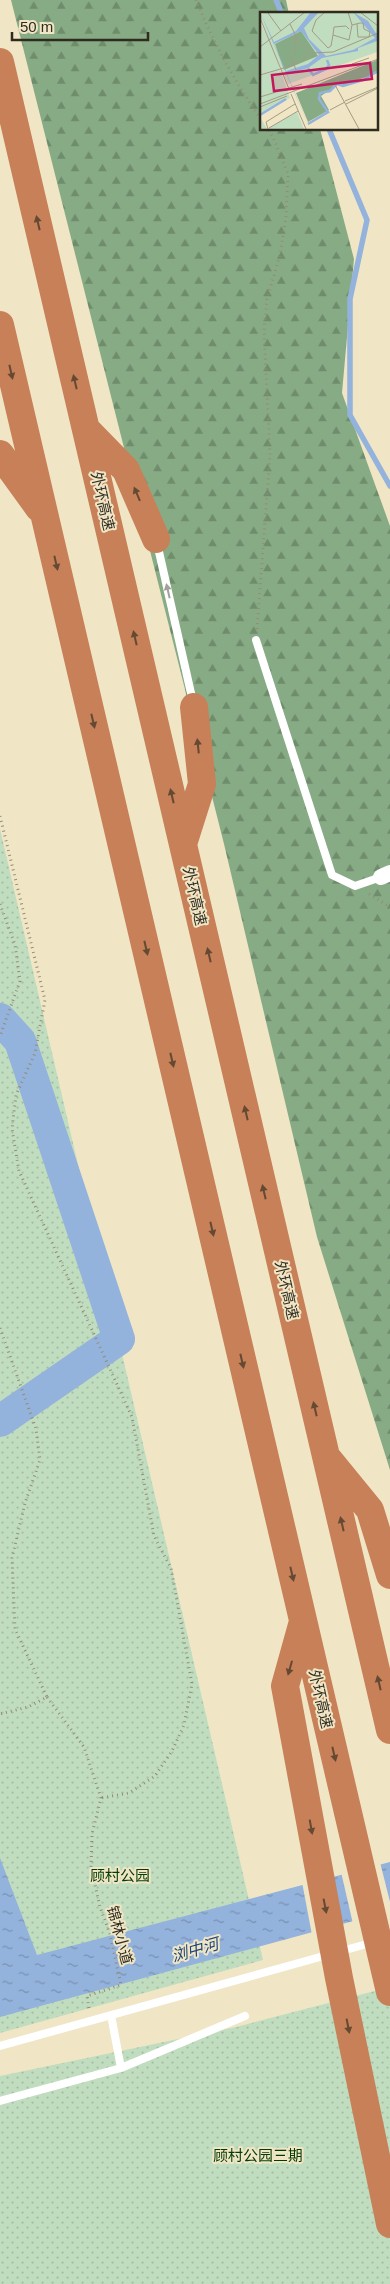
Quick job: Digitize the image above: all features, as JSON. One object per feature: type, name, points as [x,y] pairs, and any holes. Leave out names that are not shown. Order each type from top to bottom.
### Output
[{"type":"highway","name":"外环高速","points":[[0,62],[390,1730]]},
{"type":"highway","name":"外环高速","points":[[0,324],[390,1992]]},
{"type":"highway","points":[[86,429],[126,470],[156,539]]},
{"type":"highway","points":[[0,454],[45,515]]},
{"type":"highway","points":[[183,844],[202,784],[194,707]]},
{"type":"highway","points":[[326,1456],[370,1510],[390,1575]]},
{"type":"highway","points":[[303,1621],[285,1686],[339,1978],[390,2224]]},
{"type":"lane","points":[[156,539],[194,707]]},
{"type":"lane","points":[[256,640],[332,874],[355,886],[386,875]]},
{"type":"lane","points":[[0,2046],[390,1937]]},
{"type":"lane","points":[[111,2015],[121,2068]]},
{"type":"lane","points":[[0,2102],[121,2068],[245,2016]]},
{"type":"path","points":[[196,0],[210,34],[242,92],[260,118]]},
{"type":"path","points":[[256,640],[270,455],[264,331],[267,299],[280,254],[286,217],[288,174],[269,130]]},
{"type":"path","points":[[0,816],[45,1000],[35,1053],[16,1095],[12,1129],[19,1171],[132,1417],[154,1536],[171,1568],[192,1684],[184,1725],[172,1751],[155,1776],[129,1793],[101,1798],[84,1747],[47,1698],[15,1628],[12,1558],[25,1503],[40,1460],[36,1429],[0,1328]]},
{"type":"path","points":[[355,886],[390,907]]},
{"type":"path","points":[[0,904],[15,945],[20,981],[0,1036]]},
{"type":"path","points":[[0,1714],[28,1707],[47,1698]]},
{"type":"path","name":"锦林小道","points":[[91,2020],[87,1996],[121,1986],[110,1934],[100,1907],[91,1867],[92,1834],[101,1798]]},
{"type":"green space","points":[[11,0],[286,0],[289,12],[260,12],[260,130],[320,130],[354,259],[342,393],[390,526],[390,1470],[317,1237],[224,844]]},
{"type":"green space","name":"顾村公园","points":[[0,829],[263,1960],[0,2033]]},
{"type":"green space","name":"顾村公园三期","points":[[390,1987],[390,2284],[0,2284],[0,2076],[236,2027]]},
{"type":"water","name":"浏中河","points":[[0,1858],[37,1955],[390,1862],[390,1911],[0,2017]]},
{"type":"pier","points":[[380,1862],[390,1902],[390,1914],[353,1924],[341,1872]]},
{"type":"pier","points":[[330,1875],[340,1927],[312,1935],[302,1882]]},
{"type":"waterway","points":[[276,0],[281,12]]},
{"type":"waterway","points":[[329,130],[367,220],[350,299],[350,415],[390,486]]},
{"type":"waterway","points":[[0,1019],[20,1041],[119,1339],[0,1421]]}]
